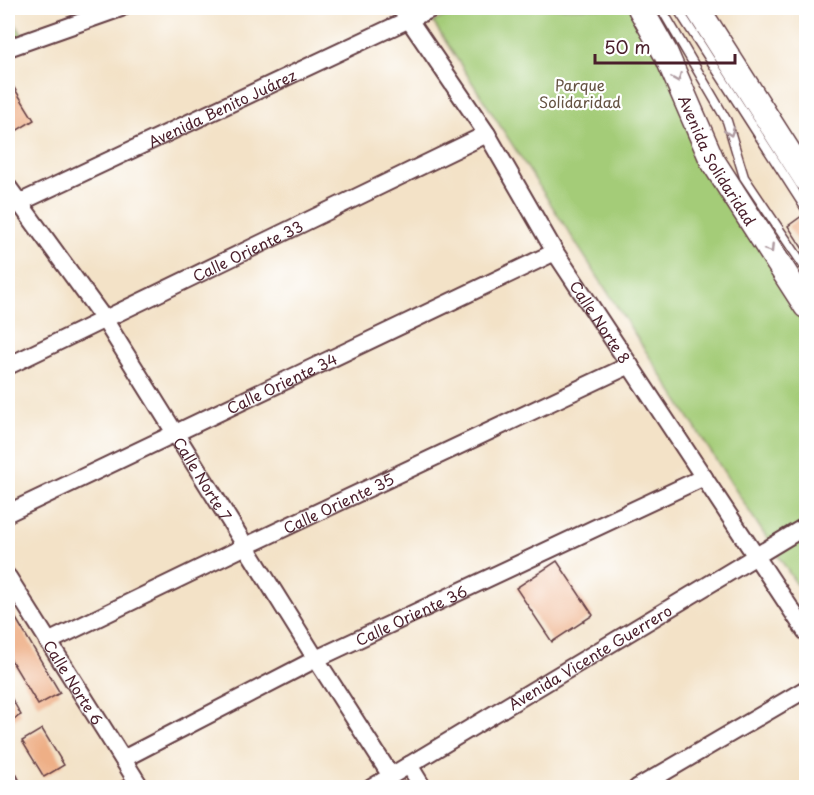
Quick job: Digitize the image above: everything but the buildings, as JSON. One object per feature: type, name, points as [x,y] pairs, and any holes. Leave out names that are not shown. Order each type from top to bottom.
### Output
[{"type":"street","points":[[8,48],[121,8]]},
{"type":"street","name":"Avenida Benito Juárez","points":[[13,206],[405,14],[433,8]]},
{"type":"street","name":"Avenida Solidaridad","points":[[640,8],[666,54],[712,160],[807,306]]},
{"type":"street","points":[[697,8],[807,179]]},
{"type":"street","name":"Calle Norte 8","points":[[405,14],[487,134],[555,252],[807,632]]},
{"type":"street","name":"Calle Oriente 33","points":[[8,366],[487,134]]},
{"type":"street","name":"Calle Norte 7","points":[[8,187],[13,206],[104,319],[391,776]]},
{"type":"street","name":"Calle Oriente 34","points":[[8,513],[555,252]]},
{"type":"street","name":"Calle Oriente 35","points":[[48,642],[630,365]]},
{"type":"street","name":"Calle Oriente 36","points":[[123,759],[316,659],[704,477]]},
{"type":"street","name":"Avenida Vicente Guerrero","points":[[371,788],[807,526]]},
{"type":"street","name":"Calle Norte 6","points":[[8,577],[141,788]]},
{"type":"street","points":[[637,788],[807,689]]},
{"type":"street","points":[[409,765],[423,788]]},
{"type":"street","points":[[8,778],[13,788]]},
{"type":"lane","points":[[661,8],[727,121],[744,177],[807,269]]},
{"type":"lane","points":[[677,8],[807,209]]},
{"type":"green space","name":"Parque Solidaridad","points":[[463,8],[631,8],[806,314],[806,599],[433,22]]},
{"type":"green space","points":[[8,12],[25,39],[8,46]]}]
